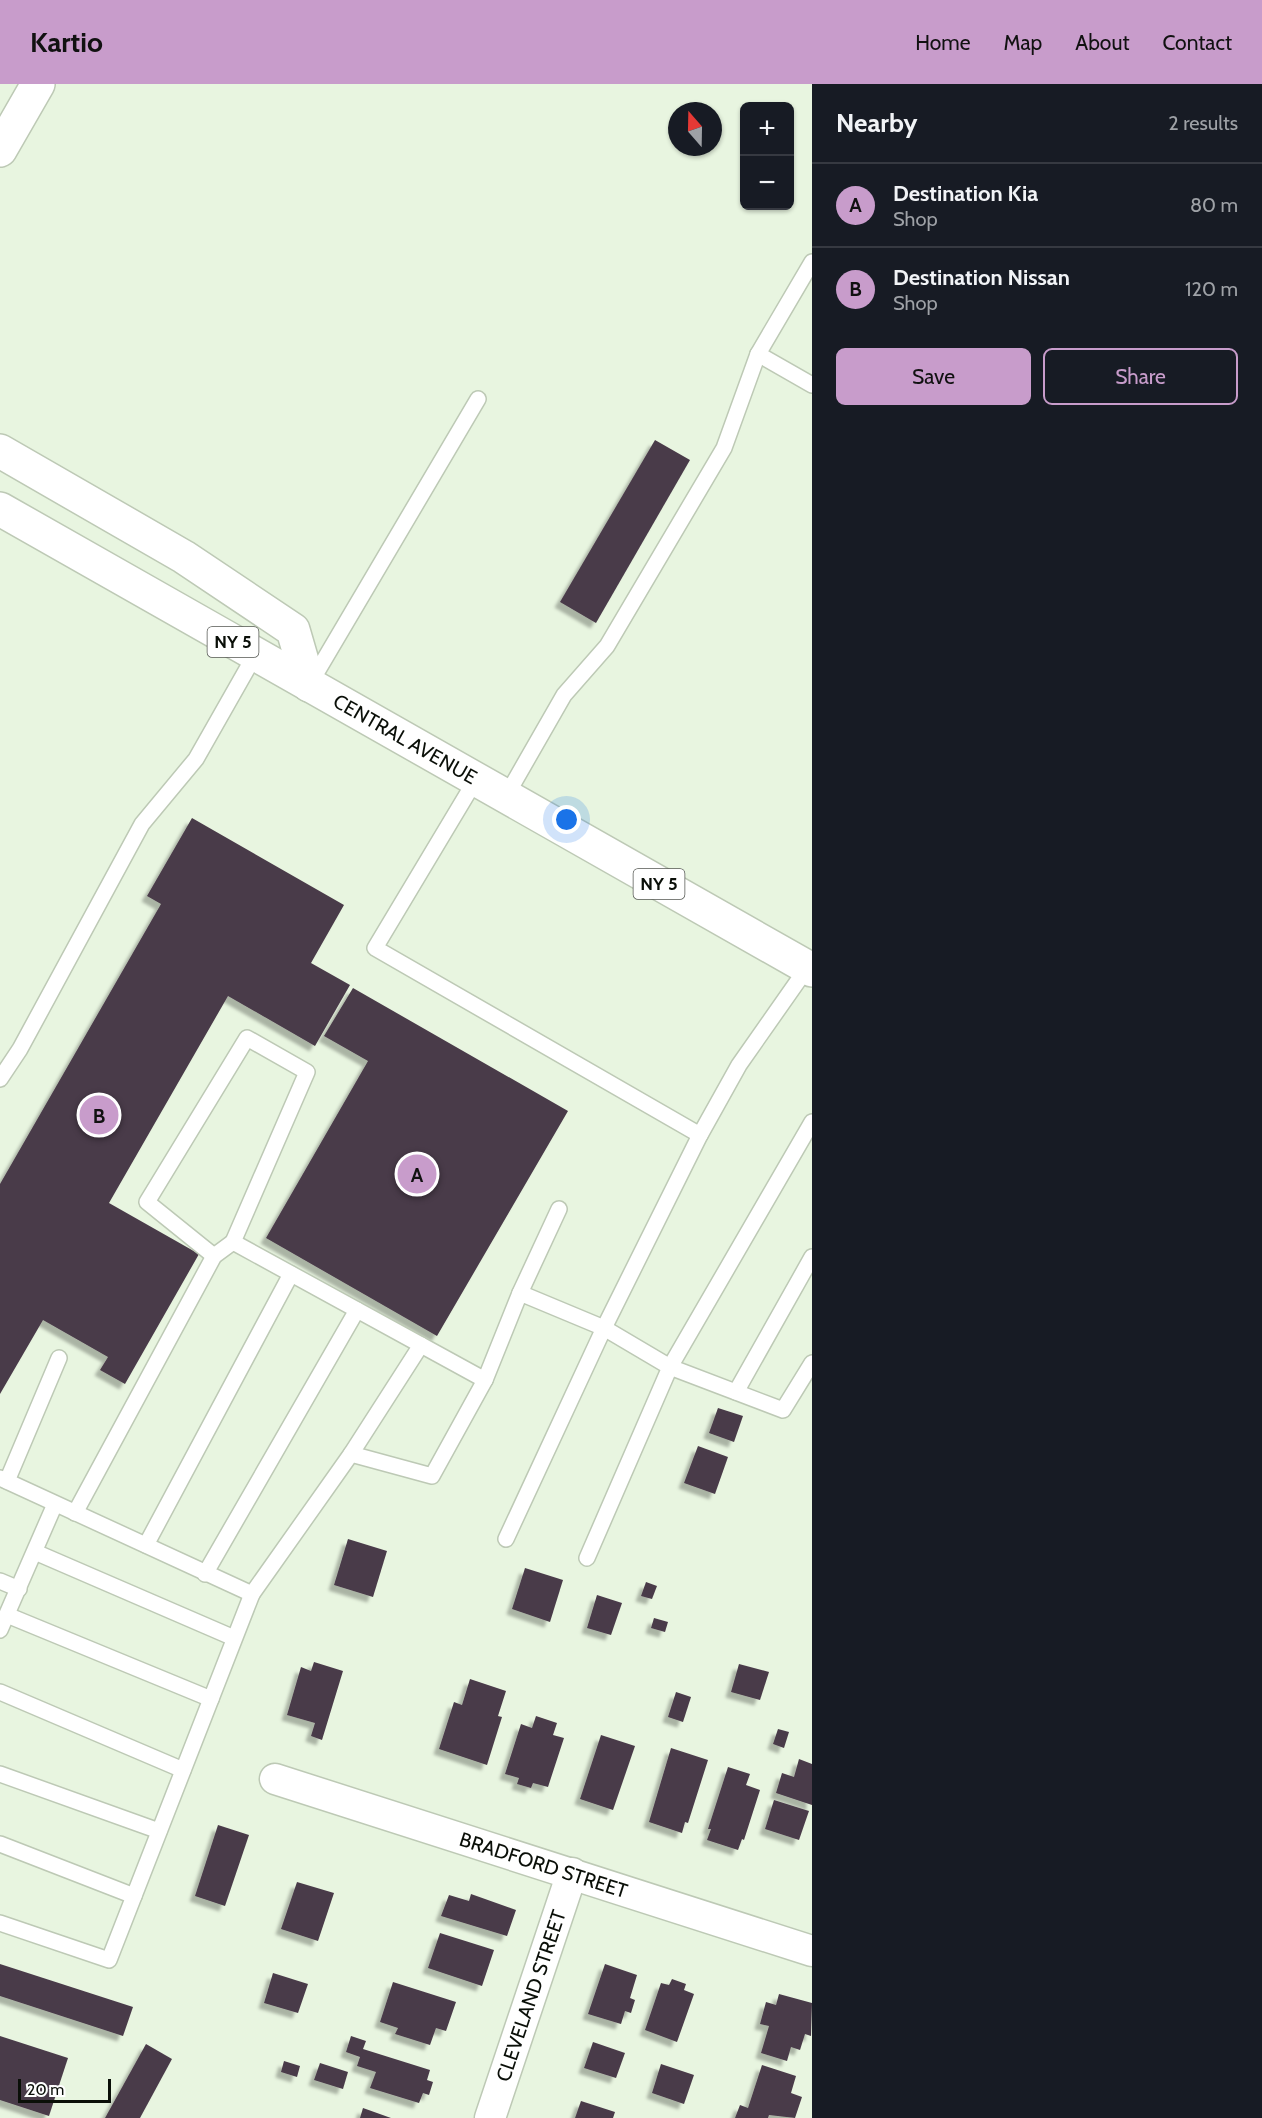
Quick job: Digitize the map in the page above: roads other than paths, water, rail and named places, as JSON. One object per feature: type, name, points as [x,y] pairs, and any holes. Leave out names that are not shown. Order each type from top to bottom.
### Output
[{"type":"main road","points":[[0,150],[38,84]]},
{"type":"main road","points":[[0,451],[184,557],[293,630],[309,685]]},
{"type":"main road","name":"CENTRAL AVENUE","points":[[0,509],[809,969]]},
{"type":"street","name":"BRADFORD STREET","points":[[275,1779],[812,1951]]},
{"type":"street","name":"CLEVELAND STREET","points":[[490,2118],[572,1873]]},
{"type":"lane","points":[[505,798],[564,695],[607,646],[724,448],[758,354],[812,262]]},
{"type":"lane","points":[[758,354],[812,385]]},
{"type":"lane","points":[[309,685],[478,399]]},
{"type":"lane","points":[[0,1078],[20,1048],[142,824],[196,759],[255,655]]},
{"type":"lane","points":[[475,781],[375,948],[700,1135]]},
{"type":"lane","points":[[506,1539],[604,1328],[700,1135],[738,1065],[809,969]]},
{"type":"lane","points":[[75,1513],[214,1256],[233,1242],[308,1072],[247,1038],[147,1202],[214,1256]]},
{"type":"lane","points":[[587,1558],[670,1367],[812,1122]]},
{"type":"lane","points":[[351,1454],[432,1476],[485,1380],[520,1293],[559,1209]]},
{"type":"lane","points":[[233,1242],[485,1380]]},
{"type":"lane","points":[[736,1392],[812,1257]]},
{"type":"lane","points":[[146,1545],[291,1274]]},
{"type":"lane","points":[[520,1293],[604,1328],[670,1367],[783,1410],[812,1363]]},
{"type":"lane","points":[[205,1574],[357,1310]]},
{"type":"lane","points":[[0,1923],[109,1960],[252,1594],[351,1454],[421,1345]]},
{"type":"lane","points":[[59,1358],[3,1480],[252,1594]]},
{"type":"lane","points":[[0,1630],[55,1504]]},
{"type":"lane","points":[[35,1552],[234,1638]]},
{"type":"lane","points":[[0,1581],[19,1589]]},
{"type":"lane","points":[[7,1615],[211,1699]]},
{"type":"lane","points":[[0,1692],[183,1770]]},
{"type":"lane","points":[[0,1774],[159,1831]]},
{"type":"lane","points":[[0,1844],[134,1896]]},
{"type":"place","name":"Destination Nissan","points":[[99,1115]]},
{"type":"place","name":"Destination Kia","points":[[417,1174]]}]
